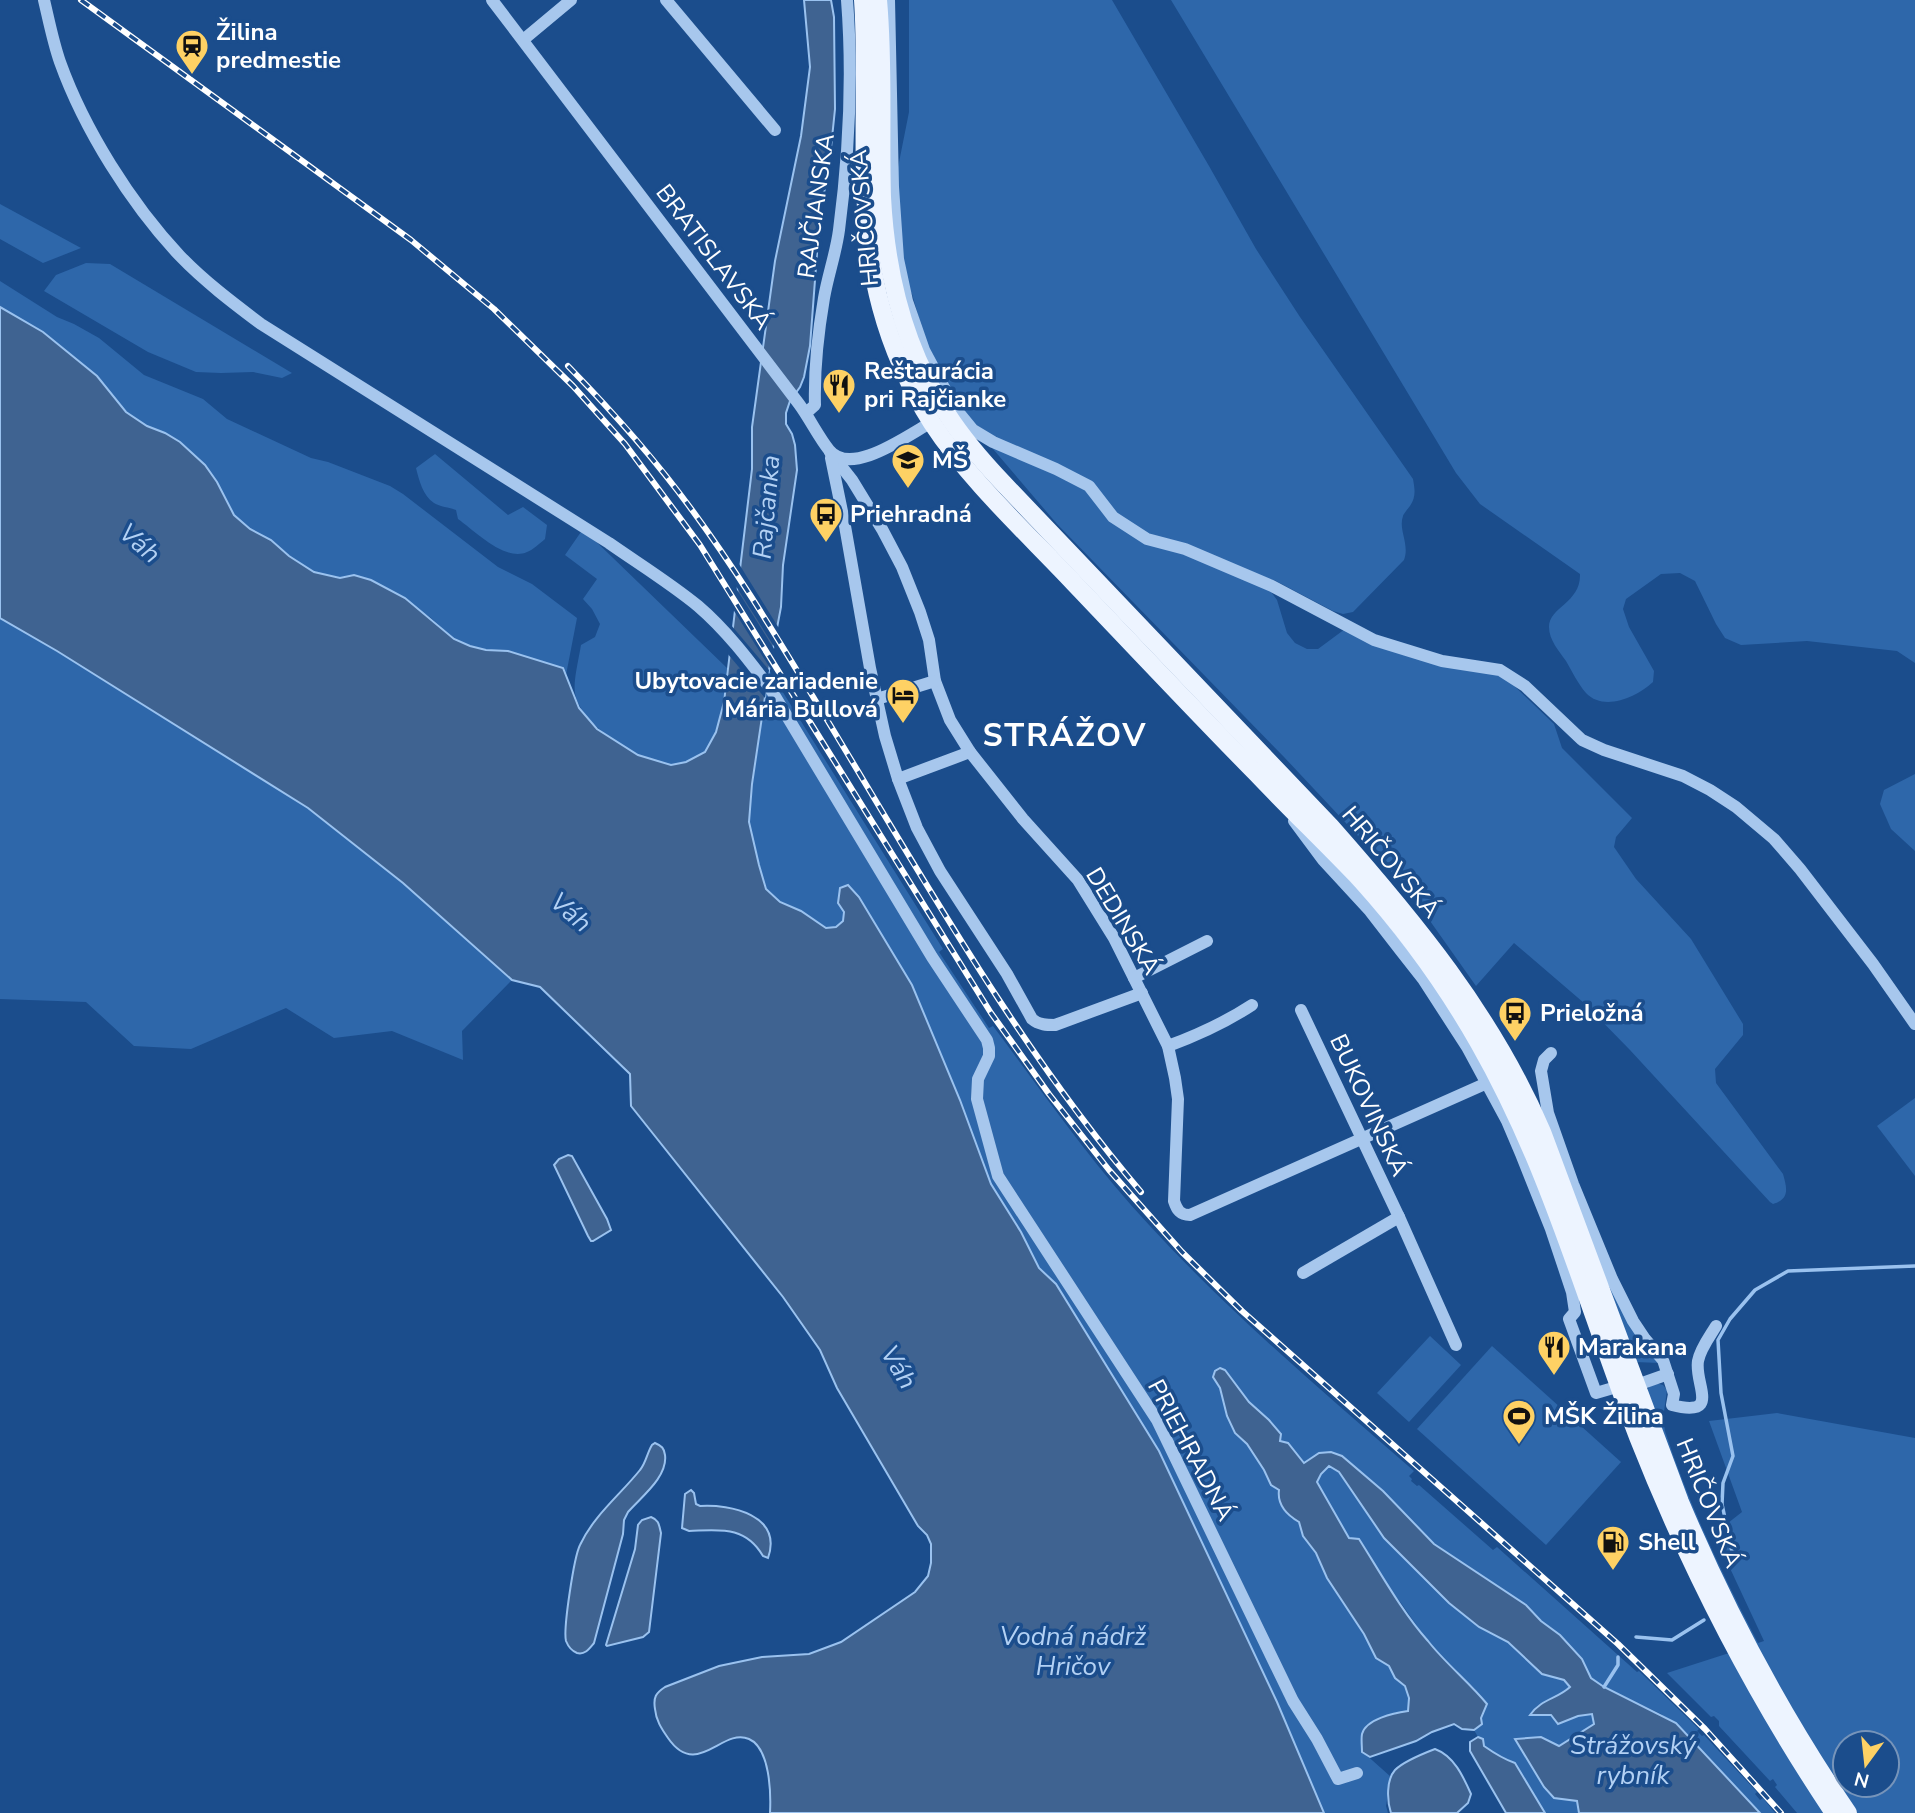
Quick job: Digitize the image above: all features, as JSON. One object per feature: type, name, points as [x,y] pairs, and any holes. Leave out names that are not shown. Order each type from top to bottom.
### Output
[{"type":"main road","name":"HRIČOVSKÁ","points":[[863,0],[866,196],[873,271],[880,304],[895,350],[914,390],[932,422],[992,496],[1345,864],[1392,917],[1472,1030],[1502,1084],[1549,1188],[1583,1309],[1628,1385],[1723,1600],[1779,1704],[1848,1813]]},
{"type":"main road","name":"HRIČOVSKÁ","points":[[878,0],[882,194],[887,251],[902,320],[927,380],[947,414],[977,454],[1331,827],[1401,909],[1459,985],[1495,1040],[1531,1107],[1561,1182],[1670,1512],[1711,1602],[1770,1713],[1834,1813]]},
{"type":"street","name":"PRIEHRADNÁ","points":[[44,0],[61,63],[98,141],[128,191],[180,257],[231,302],[261,324],[663,579],[699,607],[748,658],[770,688],[931,954],[987,1040],[988,1060],[978,1079],[976,1094],[998,1176],[1157,1420],[1293,1701],[1318,1739],[1338,1779],[1357,1773]]},
{"type":"street","name":"BRATISLAVSKÁ","points":[[492,0],[803,409],[830,452]]},
{"type":"street","points":[[523,40],[571,0]]},
{"type":"street","points":[[666,0],[775,130]]},
{"type":"street","name":"RAJČIANSKA","points":[[803,409],[816,405],[815,378],[824,297],[839,233],[851,81],[847,0]]},
{"type":"street","name":"HRIČOVSKÁ","points":[[889,0],[893,187],[900,270],[907,301],[924,350],[955,408],[973,430],[993,442],[1089,486],[1113,517],[1147,538],[1185,549],[1272,586],[1374,640],[1442,661],[1500,670],[1525,686],[1582,740],[1683,776],[1737,807],[1774,839],[1791,859],[1873,964],[1915,1024]]},
{"type":"street","points":[[830,452],[848,460],[864,458],[932,422]]},
{"type":"street","points":[[830,452],[885,736],[917,828],[940,872],[1007,974],[1034,1021],[1055,1025],[1142,993]]},
{"type":"street","name":"DEDINSKÁ","points":[[830,452],[861,494],[902,567],[929,640],[935,681],[950,720],[970,752],[1078,880],[1114,938],[1168,1046],[1175,1077],[1178,1117],[1174,1201],[1177,1210],[1183,1215],[1190,1215],[1362,1139]]},
{"type":"street","points":[[877,699],[935,681]]},
{"type":"street","points":[[898,779],[970,752]]},
{"type":"street","name":"HRIČOVSKÁ","points":[[1276,794],[1314,849],[1370,911],[1423,979],[1467,1047],[1507,1121],[1551,1228],[1572,1292],[1583,1309],[1569,1318],[1596,1393],[1628,1385]]},
{"type":"street","points":[[1134,978],[1207,941]]},
{"type":"street","points":[[1168,1046],[1232,1018],[1252,1004]]},
{"type":"street","name":"BUKOVINSKÁ","points":[[1301,1010],[1456,1345]]},
{"type":"street","points":[[1551,1053],[1544,1060],[1541,1071],[1548,1113],[1573,1184],[1612,1279],[1633,1321],[1663,1360],[1674,1394],[1672,1405],[1688,1409],[1701,1403],[1703,1394],[1697,1363],[1716,1325]]},
{"type":"street","points":[[1362,1139],[1487,1083]]},
{"type":"street","points":[[1303,1273],[1399,1217]]},
{"type":"street","points":[[1628,1385],[1668,1374]]},
{"type":"shaded area","points":[[909,0],[1112,0],[1256,249],[1413,479],[1414,496],[1402,521],[1406,548],[1404,560],[1353,612],[1343,614],[1333,611],[1274,580],[1268,581],[1287,633],[1295,643],[1307,649],[1318,649],[1345,629],[1496,674],[1507,679],[1554,724],[1562,748],[1632,818],[1616,837],[1614,847],[1636,879],[1691,939],[1743,1024],[1743,1035],[1715,1069],[1716,1083],[1783,1174],[1785,1196],[1778,1202],[1770,1202],[1584,1003],[1514,943],[1476,986],[1406,887],[1284,757],[1057,524],[970,422],[927,346],[912,294],[883,243],[909,112]]},
{"type":"shaded area","points":[[1171,0],[1915,0],[1915,663],[1897,651],[1807,641],[1741,645],[1725,638],[1695,581],[1680,573],[1661,574],[1626,599],[1623,609],[1629,627],[1654,671],[1653,682],[1630,697],[1611,702],[1593,699],[1586,693],[1555,645],[1549,627],[1554,614],[1576,592],[1580,574],[1480,504],[1456,473]]},
{"type":"shaded area","points":[[0,204],[81,248],[43,263],[0,239]]},
{"type":"shaded area","points":[[86,263],[110,264],[292,373],[282,378],[253,372],[196,372],[148,352],[44,291],[56,275]]},
{"type":"shaded area","points":[[0,281],[57,317],[99,338],[144,375],[203,399],[227,419],[311,458],[390,486],[403,494],[498,567],[532,584],[577,618],[566,675],[563,668],[508,651],[470,646],[454,639],[430,617],[354,575],[340,578],[314,572],[271,540],[250,529],[234,515],[205,465],[180,442],[126,412],[97,376],[43,332],[0,307]]},
{"type":"shaded area","points":[[435,454],[508,515],[523,507],[547,525],[545,539],[527,552],[509,553],[491,544],[458,519],[456,510],[430,500],[420,483],[416,468]]},
{"type":"shaded area","points":[[583,529],[727,668],[715,734],[711,744],[694,759],[670,765],[643,757],[599,729],[579,705],[575,693],[575,676],[581,645],[595,637],[600,624],[583,599],[597,579],[565,555]]},
{"type":"shaded area","points":[[0,618],[308,808],[403,883],[512,980],[462,1031],[463,1060],[392,1031],[334,1038],[286,1008],[191,1049],[134,1046],[86,1002],[0,999]]},
{"type":"shaded area","points":[[769,670],[943,949],[939,952],[989,1028],[993,1026],[1069,1128],[1129,1202],[1181,1259],[1245,1321],[1414,1471],[1409,1476],[1411,1481],[1493,1550],[1497,1547],[1639,1671],[1699,1729],[1697,1731],[1704,1735],[1757,1792],[1755,1794],[1760,1800],[1763,1798],[1775,1813],[1760,1813],[1708,1756],[1661,1714],[1591,1678],[1581,1659],[1560,1635],[1526,1605],[1434,1544],[1383,1491],[1342,1456],[1304,1463],[1288,1443],[1280,1441],[1281,1433],[1249,1402],[1225,1370],[1213,1377],[1220,1388],[1227,1416],[1235,1433],[1247,1444],[1266,1476],[1279,1491],[1291,1518],[1299,1522],[1303,1536],[1316,1553],[1327,1578],[1376,1657],[1389,1666],[1395,1678],[1405,1686],[1409,1698],[1408,1711],[1394,1713],[1385,1718],[1363,1752],[1391,1777],[1386,1806],[1388,1813],[1324,1813],[1277,1702],[1159,1451],[1056,1284],[1039,1268],[1021,1232],[991,1184],[960,1100],[912,985],[859,897],[839,903],[844,912],[843,921],[836,927],[826,928],[801,911],[780,903],[766,889],[749,822]]},
{"type":"shaded area","points":[[1915,774],[1915,851],[1891,829],[1880,804],[1884,790]]},
{"type":"shaded area","points":[[1915,1098],[1915,1176],[1877,1126]]},
{"type":"shaded area","points":[[1584,1216],[1660,1363],[1635,1362]]},
{"type":"shaded area","points":[[1430,1336],[1461,1365],[1409,1422],[1377,1393]]},
{"type":"shaded area","name":"MŠK Žilina","points":[[1492,1346],[1621,1462],[1546,1545],[1417,1429]]},
{"type":"shaded area","points":[[1656,1383],[1667,1390],[1663,1419],[1674,1459],[1707,1539],[1758,1643],[1764,1641],[1714,1534],[1742,1512],[1709,1421],[1777,1413],[1915,1438],[1915,1813],[1797,1813],[1775,1787],[1777,1785],[1773,1779],[1770,1781],[1719,1726],[1719,1721],[1714,1716],[1711,1717],[1667,1673],[1754,1645],[1703,1540],[1647,1391]]},
{"type":"shaded area","points":[[1329,1466],[1339,1472],[1384,1538],[1449,1603],[1479,1627],[1508,1642],[1542,1674],[1564,1680],[1570,1687],[1537,1706],[1530,1715],[1551,1715],[1558,1724],[1592,1714],[1594,1724],[1558,1746],[1541,1737],[1555,1798],[1577,1801],[1579,1813],[1545,1813],[1515,1763],[1503,1759],[1484,1746],[1483,1739],[1478,1737],[1474,1730],[1482,1724],[1481,1718],[1487,1704],[1426,1639],[1349,1538],[1317,1482]]},
{"type":"water","name":"Vodná nádrž Hričov","points":[[804,0],[831,0],[834,17],[835,109],[829,167],[820,214],[810,346],[804,377],[786,413],[786,424],[795,445],[797,470],[783,565],[781,607],[752,784],[749,822],[759,865],[766,889],[780,902],[801,911],[826,928],[836,927],[843,921],[844,912],[838,903],[840,888],[848,885],[859,897],[912,985],[960,1100],[991,1184],[1021,1232],[1039,1268],[1056,1284],[1159,1451],[1277,1702],[1324,1813],[770,1813],[765,1761],[756,1744],[749,1739],[739,1737],[729,1740],[699,1754],[679,1750],[663,1731],[654,1705],[657,1693],[665,1687],[719,1666],[762,1657],[809,1654],[841,1642],[915,1592],[928,1576],[931,1544],[927,1535],[918,1526],[837,1388],[820,1350],[783,1297],[631,1106],[630,1074],[540,987],[512,980],[403,883],[308,808],[0,618],[0,307],[43,332],[97,376],[126,412],[180,442],[205,465],[234,515],[250,529],[271,540],[314,572],[340,578],[354,575],[371,580],[405,598],[454,639],[470,646],[508,651],[563,668],[579,708],[597,729],[638,755],[671,765],[686,762],[705,752],[716,732],[724,702],[752,469],[752,427],[775,261],[801,136],[810,67]]},
{"type":"water","points":[[568,1155],[572,1156],[611,1230],[593,1241],[588,1236],[554,1165]]},
{"type":"water","name":"Strážovský rybník","points":[[1220,1368],[1225,1370],[1249,1402],[1281,1434],[1280,1441],[1288,1443],[1304,1463],[1319,1453],[1331,1452],[1342,1456],[1383,1491],[1434,1544],[1526,1605],[1560,1635],[1582,1659],[1591,1678],[1676,1723],[1760,1813],[1579,1813],[1577,1801],[1554,1798],[1544,1787],[1515,1739],[1541,1737],[1559,1746],[1594,1724],[1592,1714],[1558,1724],[1551,1715],[1530,1715],[1539,1706],[1570,1687],[1564,1680],[1542,1674],[1508,1642],[1479,1627],[1449,1603],[1384,1538],[1339,1472],[1329,1466],[1317,1482],[1349,1538],[1359,1539],[1418,1630],[1487,1704],[1481,1718],[1482,1724],[1474,1730],[1462,1729],[1454,1724],[1370,1757],[1362,1752],[1362,1734],[1369,1724],[1395,1713],[1408,1711],[1409,1698],[1405,1686],[1395,1678],[1389,1666],[1376,1658],[1364,1634],[1327,1578],[1316,1553],[1303,1536],[1299,1522],[1281,1505],[1279,1490],[1271,1485],[1247,1444],[1235,1433],[1227,1416],[1220,1388],[1213,1377],[1215,1371]]},
{"type":"water","points":[[655,1443],[665,1453],[665,1463],[658,1479],[624,1520],[623,1534],[594,1643],[585,1652],[577,1653],[568,1645],[565,1634],[572,1577],[580,1545],[600,1515],[642,1467]]},
{"type":"water","points":[[691,1490],[696,1504],[700,1506],[739,1510],[761,1522],[768,1531],[771,1543],[768,1558],[740,1534],[721,1530],[689,1531],[682,1528],[685,1494]]},
{"type":"water","points":[[651,1517],[657,1521],[661,1533],[649,1632],[643,1637],[607,1646],[635,1549],[638,1525],[642,1520]]},
{"type":"water","name":"Strážovský rybník","points":[[1478,1737],[1483,1739],[1484,1746],[1515,1763],[1545,1813],[1506,1813],[1470,1751],[1470,1742]]},
{"type":"water","points":[[1435,1749],[1448,1756],[1461,1774],[1471,1794],[1468,1803],[1457,1813],[1391,1813],[1388,1791],[1392,1774],[1403,1764]]},
{"type":"pier","points":[[739,564],[780,630],[775,648],[734,583],[736,566]]},
{"type":"pier","points":[[734,585],[776,652],[774,667],[770,668],[731,606]]},
{"type":"pier","points":[[731,625],[769,670],[765,698],[727,653]]},
{"type":"waterway","points":[[1729,1565],[1732,1552],[1722,1504],[1723,1483],[1733,1456],[1721,1393],[1718,1340],[1730,1319],[1755,1290],[1788,1271],[1915,1266]]},
{"type":"waterway","points":[[1636,1637],[1672,1640],[1704,1620]]},
{"type":"waterway","points":[[1604,1687],[1618,1665],[1618,1657]]},
{"type":"railway","points":[[81,0],[411,240],[494,309],[573,386],[625,444],[700,545],[991,1013],[1049,1094],[1109,1170],[1182,1252],[1242,1311],[1618,1644],[1705,1729],[1781,1813]]},
{"type":"railway","points":[[568,366],[648,453],[709,533],[771,628],[929,890],[1009,1015],[1051,1076],[1141,1192]]},
{"type":"place","name":"Žilina predmestie","points":[[192,76]]},
{"type":"place","name":"Reštaurácia pri Rajčianke","points":[[839,415]]},
{"type":"place","name":"MŠ","points":[[908,490]]},
{"type":"place","name":"Priehradná","points":[[826,544]]},
{"type":"place","name":"Ubytovacie zariadenie Mária Bullová","points":[[903,725]]},
{"type":"place","name":"Prieložná","points":[[1515,1043]]},
{"type":"place","name":"Marakana","points":[[1554,1377]]},
{"type":"place","name":"MŠK Žilina","points":[[1519,1446]]},
{"type":"place","name":"Shell","points":[[1613,1572]]},
{"type":"district","name":"STRÁŽOV","points":[[1065,735]]},
{"type":"water label","name":"Rajčanka","points":[[766,507]]},
{"type":"water label","name":"Váh","points":[[140,543]]},
{"type":"water label","name":"Váh","points":[[571,912]]},
{"type":"water label","name":"Váh","points":[[899,1367]]}]
